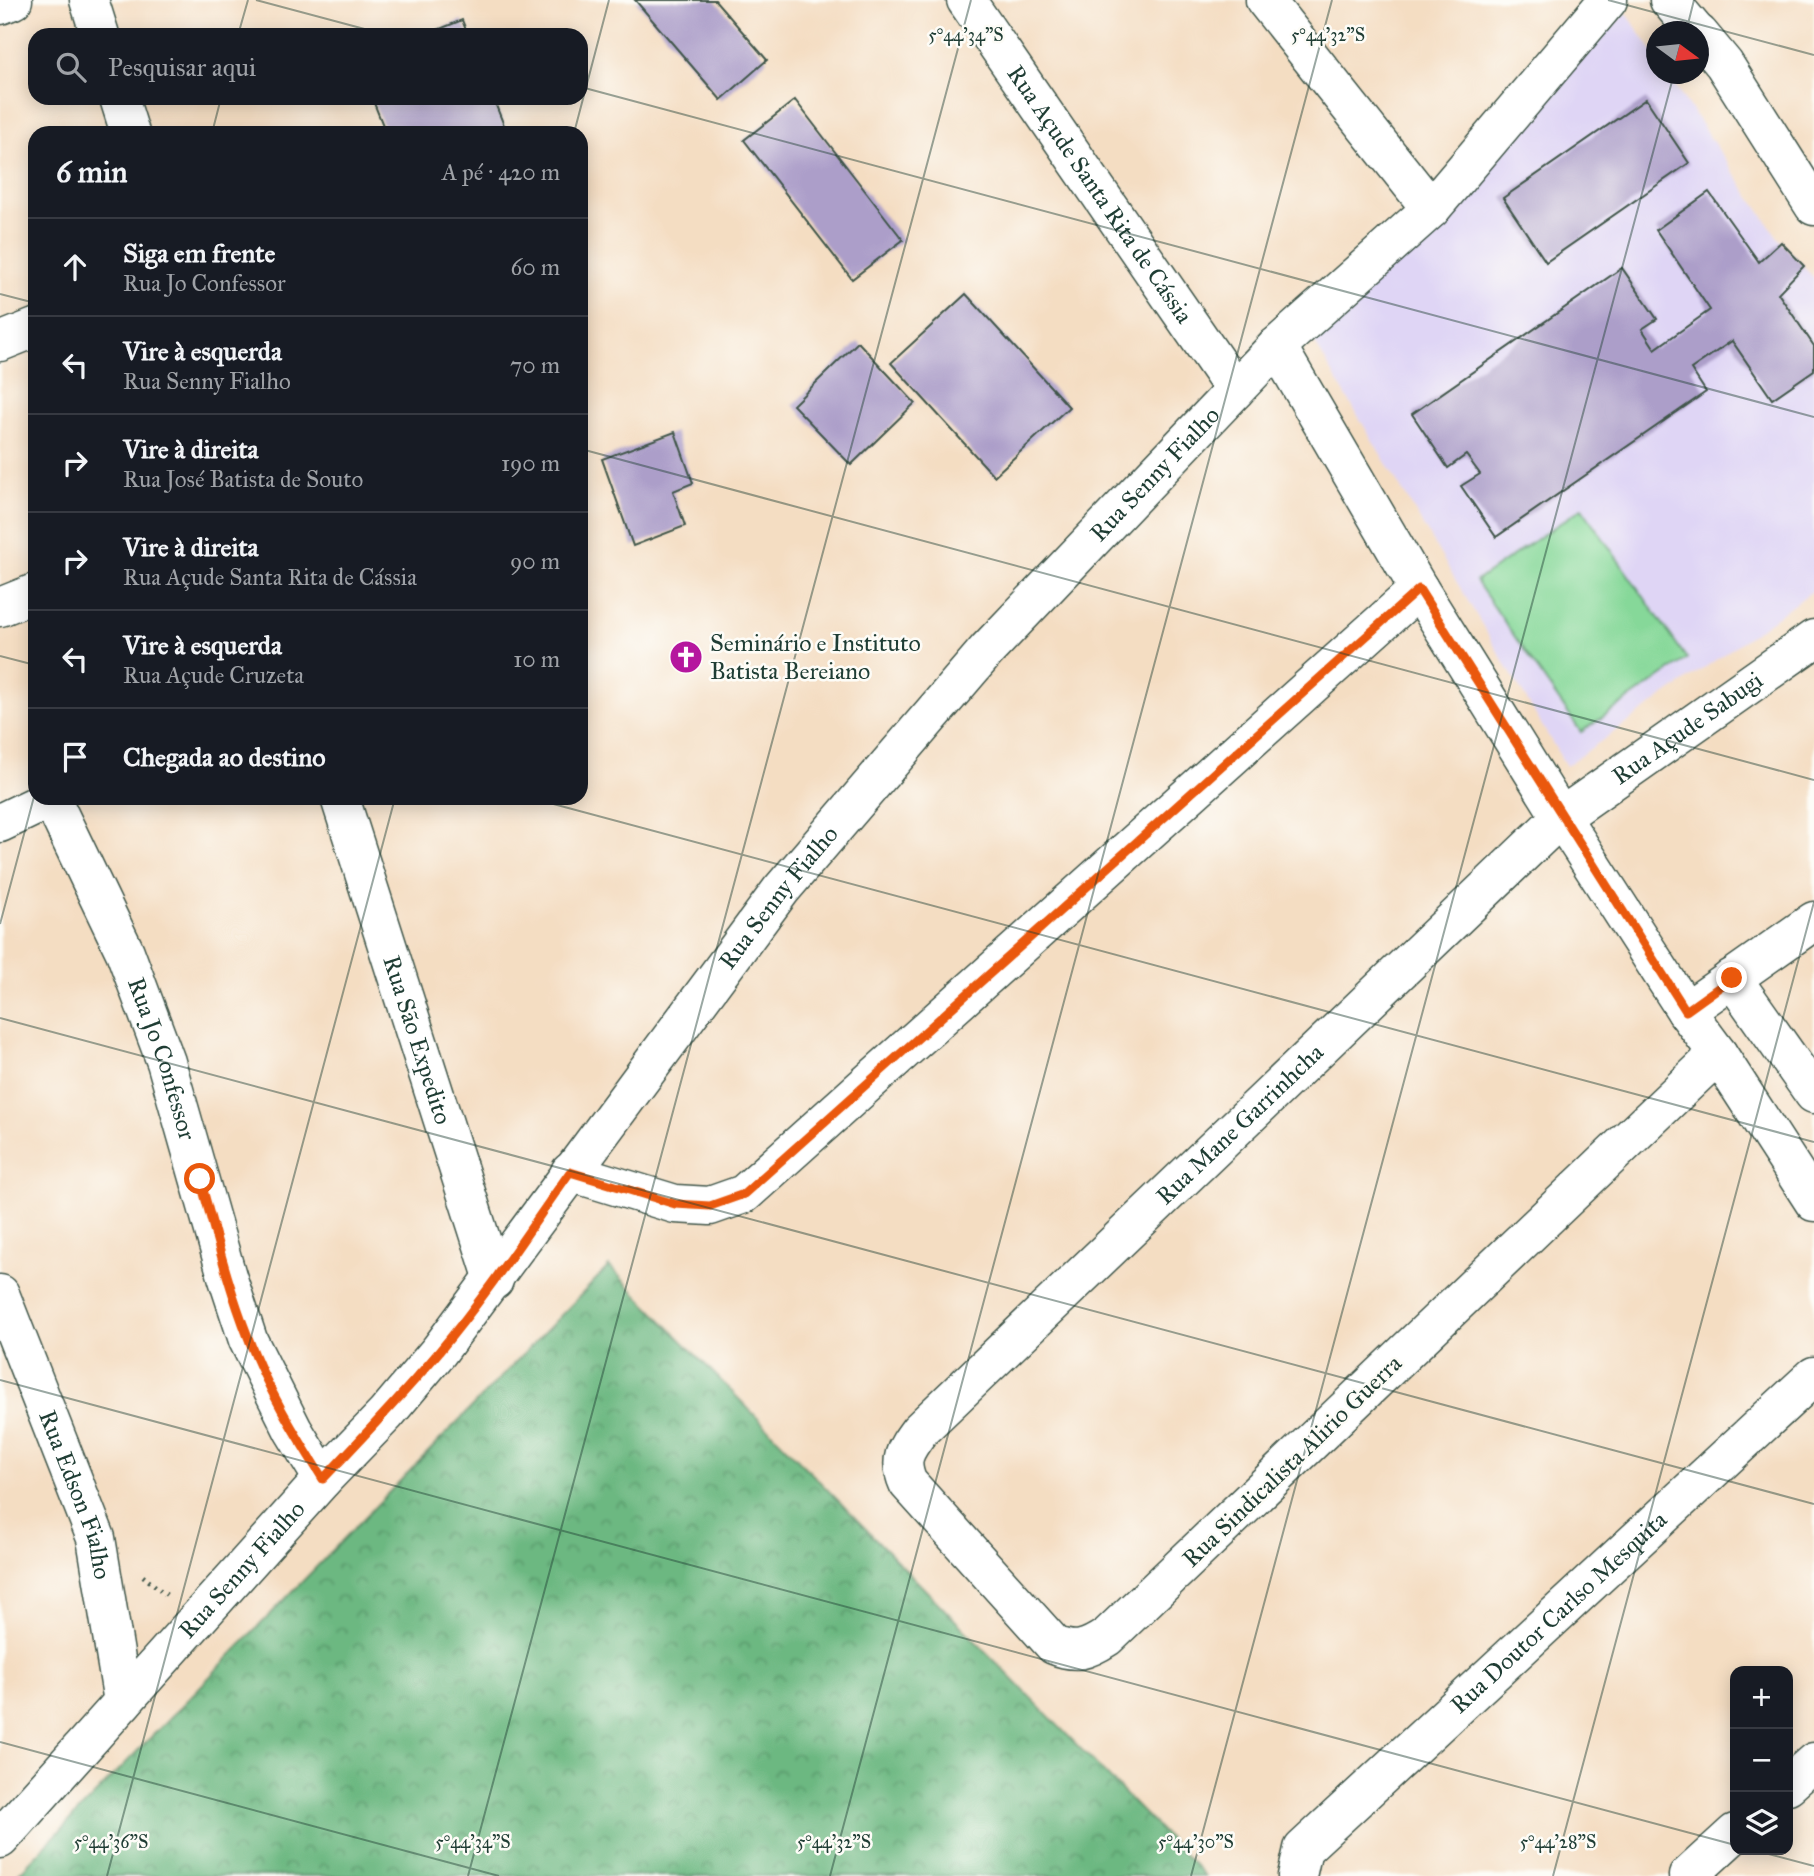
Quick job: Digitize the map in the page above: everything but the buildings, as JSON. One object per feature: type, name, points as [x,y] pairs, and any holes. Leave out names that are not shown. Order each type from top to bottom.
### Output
[{"type":"street","points":[[0,5],[13,0]]},
{"type":"street","points":[[89,0],[98,28]]},
{"type":"street","name":"Rua Açude Santa Rita de Cássia","points":[[967,0],[1235,390]]},
{"type":"street","points":[[1265,0],[1431,209]]},
{"type":"street","name":"Rua Senny Fialho","points":[[0,1839],[430,1362],[494,1280],[570,1172],[781,890],[987,650],[1277,346],[1431,209],[1608,0]]},
{"type":"street","points":[[1670,0],[1687,21]]},
{"type":"street","points":[[1709,47],[1724,64],[1814,206]]},
{"type":"street","points":[[121,105],[128,126]]},
{"type":"street","points":[[0,342],[28,331]]},
{"type":"street","points":[[1277,346],[1419,589],[1562,817],[1686,1011],[1809,1183]]},
{"type":"street","points":[[570,1172],[675,1204],[710,1206],[744,1194],[1419,589]]},
{"type":"street","points":[[0,607],[28,596]]},
{"type":"street","name":"Rua Açude Sabugi","points":[[1562,817],[1814,639]]},
{"type":"street","points":[[0,823],[37,805]]},
{"type":"street","name":"Rua Jo Confessor","points":[[55,805],[125,952],[166,1062],[248,1340],[293,1430],[323,1479]]},
{"type":"street","name":"Rua São Expedito","points":[[342,805],[494,1280]]},
{"type":"street","name":"Rua Mane Garrinhcha","points":[[919,1431],[1562,817]]},
{"type":"street","points":[[1686,1011],[1814,921]]},
{"type":"street","points":[[1732,978],[1814,1094]]},
{"type":"street","name":"Rua Sindicalista Alirio Guerra","points":[[919,1431],[906,1448],[902,1469],[908,1483],[1054,1645],[1070,1652],[1092,1647],[1107,1637],[1718,1054]]},
{"type":"street","name":"Rua Edson Fialho","points":[[0,1294],[96,1538],[123,1702]]},
{"type":"street","name":"Rua Doutor Carlso Mesquita","points":[[1300,1863],[1814,1376]]},
{"type":"street","points":[[1793,1781],[1814,1762]]},
{"type":"street","points":[[1688,1876],[1730,1838]]},
{"type":"path","points":[[96,1538],[197,1619]]},
{"type":"shaded area","points":[[1626,12],[1646,42],[1646,84],[1674,84],[1781,242],[1814,278],[1814,590],[1566,766],[1310,335]]},
{"type":"green space","points":[[1582,508],[1687,659],[1581,732],[1476,581]]},
{"type":"green space","points":[[609,1266],[1205,1876],[16,1876]]},
{"type":"place","name":"Seminário e Instituto Batista Bereiano","points":[[686,657]]},
{"type":"route","points":[[200,1179],[248,1340],[293,1430],[323,1479],[386,1413],[439,1351],[494,1280],[570,1172],[675,1204],[710,1206],[744,1194],[1419,589],[1686,1011],[1732,978]]}]
